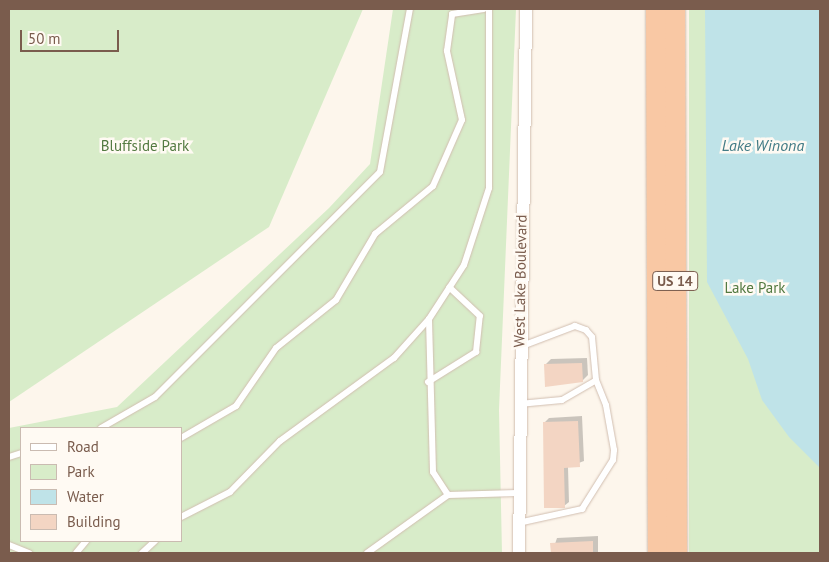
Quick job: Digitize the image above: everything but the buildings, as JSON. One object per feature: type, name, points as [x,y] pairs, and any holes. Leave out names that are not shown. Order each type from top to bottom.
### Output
[{"type":"highway","name":"US 14","points":[[656,9],[658,553]]},
{"type":"highway","name":"US 14","points":[[675,9],[677,553]]},
{"type":"street","name":"West Lake Boulevard","points":[[519,553],[517,523],[518,404],[526,9]]},
{"type":"lane","points":[[103,427],[155,397],[380,172],[410,9]]},
{"type":"lane","points":[[182,437],[236,406],[276,348],[336,300],[375,234],[433,186],[462,120],[447,51],[452,14],[484,9]]},
{"type":"lane","points":[[182,516],[230,492],[280,441],[394,358],[428,318],[464,265],[489,188],[489,9]]},
{"type":"lane","points":[[428,382],[476,352],[480,316],[449,287]]},
{"type":"lane","points":[[428,318],[428,382],[433,472],[448,495]]},
{"type":"lane","points":[[517,523],[582,509],[613,460],[606,405],[596,380],[592,337],[586,330],[575,326],[519,347]]},
{"type":"lane","points":[[518,404],[562,400],[596,380]]},
{"type":"lane","points":[[367,553],[448,495],[517,493]]},
{"type":"lane","points":[[76,553],[85,542]]},
{"type":"lane","points":[[142,553],[154,542]]},
{"type":"lane","points":[[9,544],[29,553]]},
{"type":"green space","name":"Bluffside Park","points":[[9,9],[363,9],[269,227],[9,402]]},
{"type":"green space","points":[[393,9],[516,9],[499,410],[502,553],[9,553],[9,428],[117,407],[329,208],[370,164]]},
{"type":"green space","name":"Lake Winona","points":[[689,9],[820,9],[820,553],[689,553]]},
{"type":"water","name":"Lake Winona","points":[[705,9],[820,9],[820,468],[789,437],[762,400],[748,359],[707,282]]},
{"type":"park label","name":"Lake Park","points":[[755,288]]}]
